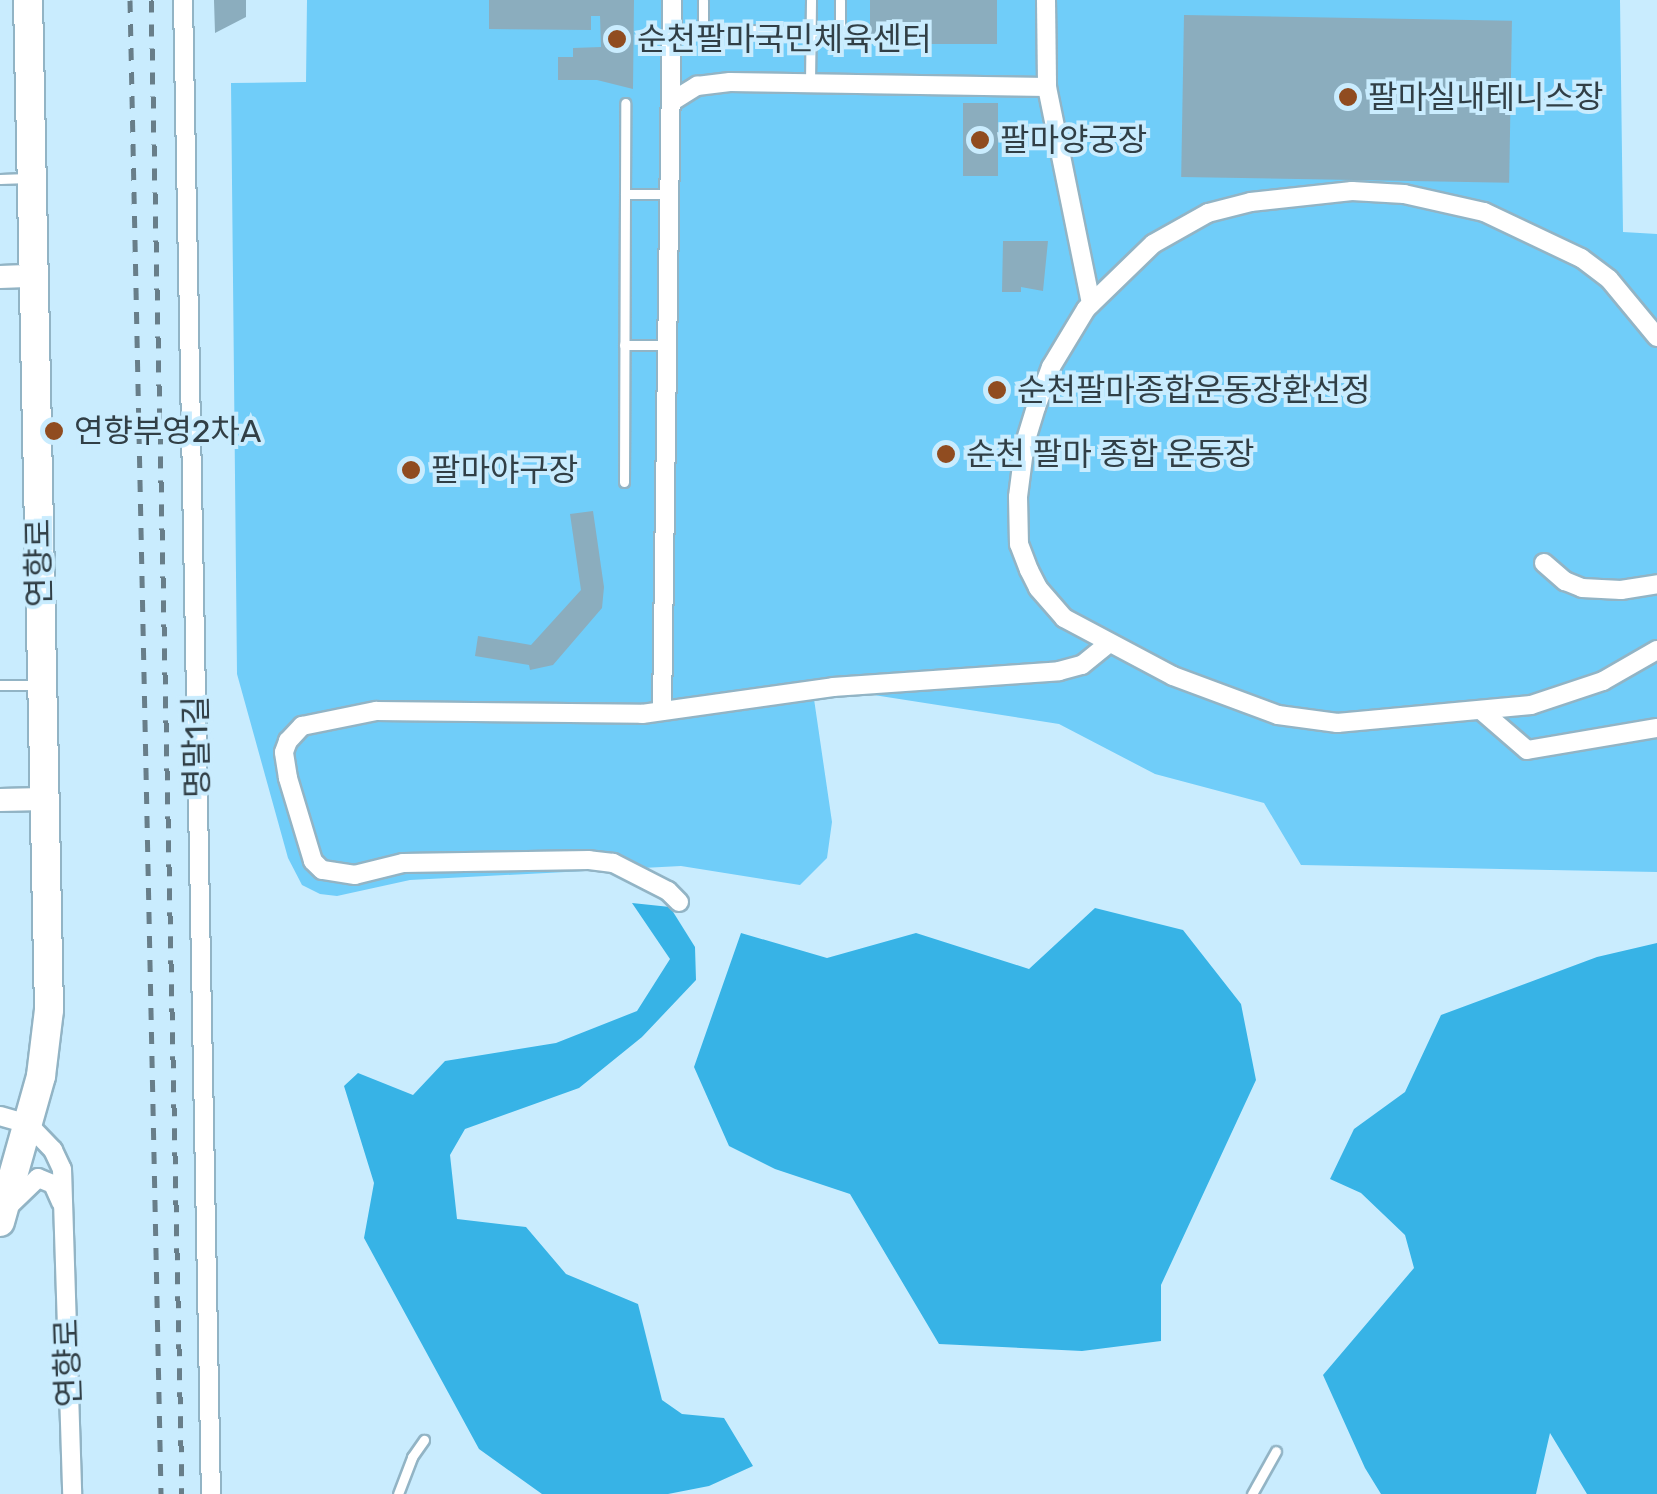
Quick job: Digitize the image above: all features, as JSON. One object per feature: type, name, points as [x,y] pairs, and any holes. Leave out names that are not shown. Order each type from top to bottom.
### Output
[{"type":"main road","name":"연향로","points":[[0,1221],[28,1124],[49,1010],[28,0]]},
{"type":"street","name":"명말1길","points":[[183,0],[212,1494]]},
{"type":"street","points":[[662,711],[672,0]]},
{"type":"street","points":[[1046,0],[1047,87],[1091,304]]},
{"type":"street","points":[[672,102],[709,84],[1047,87]]},
{"type":"street","points":[[1657,336],[1609,279],[1581,258],[1524,228],[1449,201],[1352,191],[1251,202],[1208,213],[1153,244],[1091,304],[1051,367],[1025,442],[1018,497],[1020,544],[1033,579],[1050,605],[1108,644],[1238,702],[1305,720],[1337,723],[1482,712],[1572,693],[1657,650]]},
{"type":"street","points":[[0,277],[33,276]]},
{"type":"street","points":[[1544,562],[1565,581],[1582,588],[1621,590],[1657,584]]},
{"type":"street","points":[[680,902],[668,891],[613,863],[589,860],[403,863],[370,873],[330,874],[313,861],[284,752],[293,731],[302,726],[376,711],[617,715],[662,711],[833,687],[1059,671],[1082,665],[1108,644]]},
{"type":"street","points":[[1482,712],[1527,750],[1657,728]]},
{"type":"street","points":[[0,800],[42,800]]},
{"type":"street","points":[[0,1116],[28,1124]]},
{"type":"street","name":"연향로","points":[[28,1124],[59,1159],[64,1208],[72,1494]]},
{"type":"street","points":[[0,1221],[19,1192],[38,1178],[52,1184],[64,1208]]},
{"type":"lane","points":[[703,0],[703,29],[840,32],[840,0]]},
{"type":"lane","points":[[810,84],[811,0]]},
{"type":"lane","points":[[624,482],[625,103]]},
{"type":"lane","points":[[0,179],[31,178]]},
{"type":"lane","points":[[625,194],[668,194]]},
{"type":"lane","points":[[624,345],[666,345]]},
{"type":"lane","points":[[0,686],[41,684]]},
{"type":"lane","points":[[398,1494],[412,1457],[424,1440]]},
{"type":"lane","points":[[1252,1494],[1276,1451]]},
{"type":"shaded area","name":"순천 팔마 종합 운동장","points":[[307,0],[1620,0],[1623,232],[1657,234],[1657,872],[1301,865],[1264,803],[1155,774],[1059,724],[848,691],[814,699],[832,822],[827,858],[800,885],[681,866],[410,880],[337,896],[320,894],[302,885],[288,858],[237,674],[231,83],[306,82]]},
{"type":"shaded area","points":[[632,903],[670,907],[695,947],[696,980],[642,1037],[579,1088],[465,1129],[450,1155],[457,1219],[526,1227],[566,1274],[638,1304],[662,1400],[682,1414],[724,1418],[753,1466],[709,1486],[668,1494],[542,1494],[479,1449],[364,1238],[374,1183],[344,1086],[358,1073],[413,1095],[445,1061],[556,1043],[637,1011],[670,959]]},
{"type":"shaded area","points":[[1095,908],[1183,930],[1241,1004],[1256,1080],[1161,1285],[1161,1341],[1082,1351],[939,1344],[850,1194],[775,1169],[729,1146],[694,1067],[741,933],[827,958],[916,933],[1029,969]]},
{"type":"shaded area","points":[[1657,943],[1657,1494],[1587,1494],[1550,1433],[1536,1494],[1381,1494],[1323,1375],[1414,1268],[1405,1235],[1361,1193],[1330,1179],[1354,1129],[1405,1092],[1441,1015],[1597,957]]},
{"type":"building","points":[[214,0],[246,0],[246,17],[215,33]]},
{"type":"building","name":"순천팔마국민체육센터","points":[[489,0],[634,0],[633,89],[597,80],[558,80],[558,57],[573,57],[573,48],[601,47],[600,16],[591,16],[591,30],[489,29]]},
{"type":"building","points":[[870,0],[997,0],[997,44],[870,44]]},
{"type":"building","name":"팔마실내테니스장","points":[[1184,15],[1512,21],[1509,183],[1181,177]]},
{"type":"building","name":"팔마양궁장","points":[[963,103],[998,103],[998,176],[963,176]]},
{"type":"building","points":[[1003,241],[1048,241],[1043,291],[1021,287],[1021,292],[1002,292]]},
{"type":"building","points":[[593,511],[604,587],[602,608],[553,665],[530,670],[529,665],[475,656],[478,636],[531,645],[581,590],[570,514]]},
{"type":"railway","points":[[130,0],[161,1494]]},
{"type":"railway","points":[[151,0],[182,1494]]},
{"type":"place","name":"순천팔마국민체육센터","points":[[617,39]]},
{"type":"place","name":"팔마실내테니스장","points":[[1348,97]]},
{"type":"place","name":"팔마양궁장","points":[[980,140]]},
{"type":"place","name":"순천팔마종합운동장환선정","points":[[997,390]]},
{"type":"place","name":"연향부영2차A","points":[[54,431]]},
{"type":"place","name":"순천 팔마 종합 운동장","points":[[946,454]]},
{"type":"place","name":"팔마야구장","points":[[411,470]]}]
